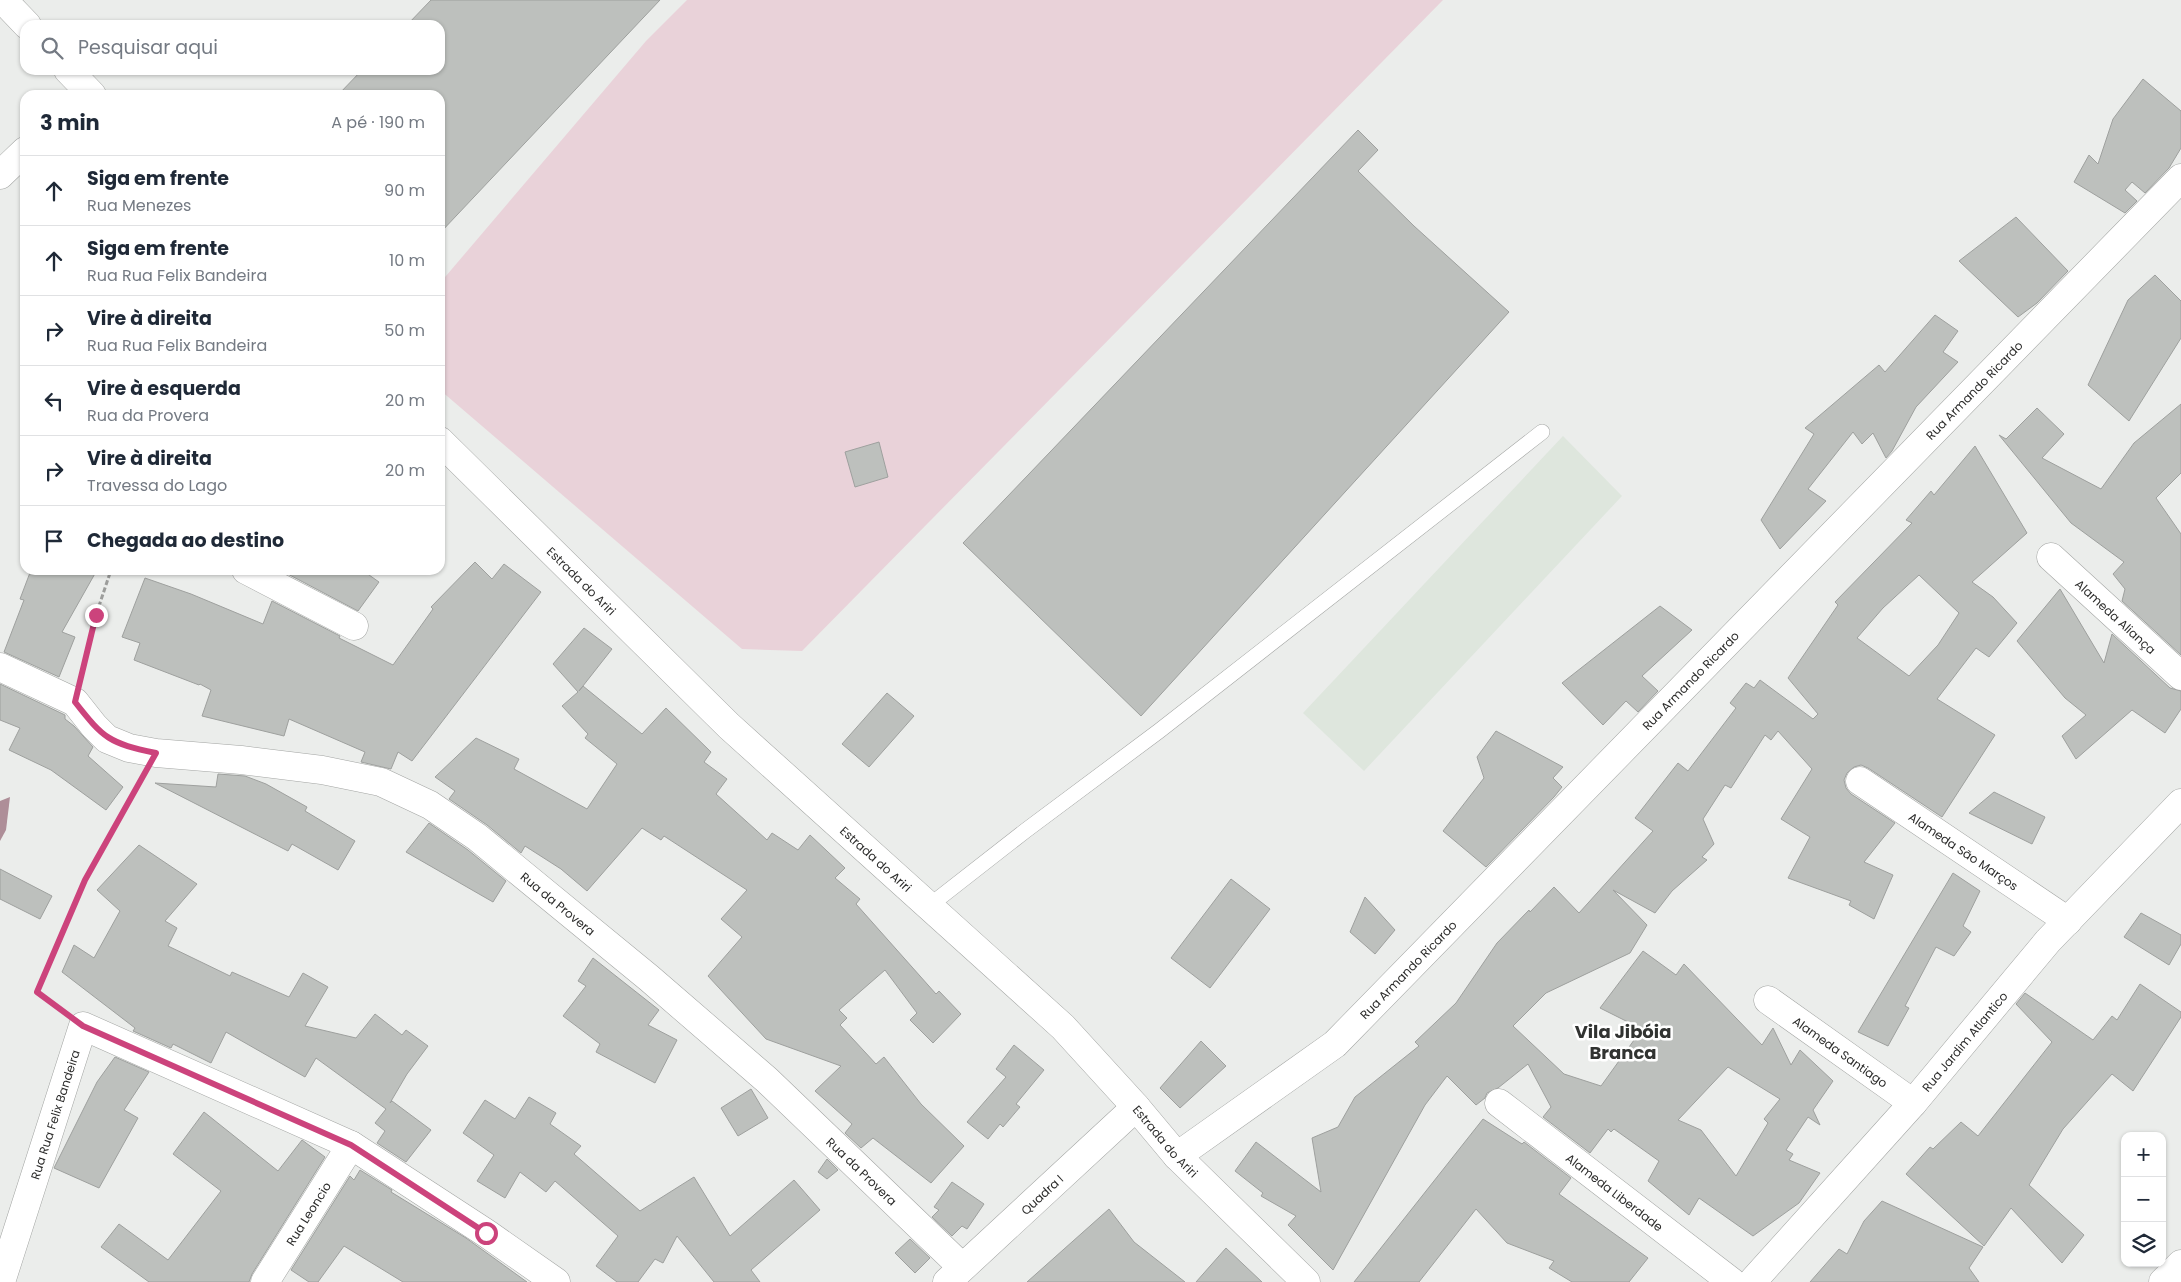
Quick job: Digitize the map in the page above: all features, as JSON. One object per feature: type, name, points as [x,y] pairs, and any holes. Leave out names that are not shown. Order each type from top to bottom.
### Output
[{"type":"street","points":[[3,0],[22,20]]},
{"type":"street","points":[[72,75],[84,90]]},
{"type":"street","points":[[0,175],[20,156]]},
{"type":"street","name":"Rua Armando Ricardo","points":[[1177,1156],[1335,1044],[2181,178]]},
{"type":"street","name":"Estrada do Ariri","points":[[445,446],[730,726],[1063,1027],[1136,1107],[1177,1156],[1305,1281]]},
{"type":"street","name":"Alameda Aliança","points":[[2050,557],[2181,676]]},
{"type":"street","points":[[256,575],[354,626]]},
{"type":"street","points":[[0,667],[75,702]]},
{"type":"street","name":"Rua da Provera","points":[[75,702],[94,726],[107,738],[129,748],[156,753],[241,760],[322,770],[381,782],[430,805],[477,837],[634,966],[767,1080],[955,1274]]},
{"type":"street","name":"Alameda São Marços","points":[[1860,781],[2068,921]]},
{"type":"street","name":"Rua Jardim Atlantico","points":[[1752,1282],[1913,1103],[2048,941],[2181,803]]},
{"type":"street","name":"Alameda Santiago","points":[[1768,1000],[1913,1103]]},
{"type":"street","points":[[83,1026],[351,1145],[477,1227],[556,1282]]},
{"type":"street","name":"Rua Rua Felix Bandeira","points":[[1,1282],[83,1026]]},
{"type":"street","name":"Alameda Liberdade","points":[[1499,1103],[1732,1282]]},
{"type":"street","name":"Quadra I","points":[[955,1274],[1136,1107]]},
{"type":"street","name":"Rua Leoncio","points":[[266,1282],[351,1145]]},
{"type":"street","points":[[2163,1282],[2181,1264]]},
{"type":"lane","points":[[930,906],[1025,831],[1159,731],[1542,432]]},
{"type":"path","points":[[75,702],[96,615],[109,575]]},
{"type":"path","points":[[83,1026],[37,992],[85,880],[156,753]]},
{"type":"shaded area","points":[[687,0],[1443,0],[802,651],[742,649],[445,394],[445,277],[646,41]]},
{"type":"shaded area","points":[[1563,436],[1622,496],[1364,771],[1303,713]]},
{"type":"shaded area","points":[[10,797],[6,830],[0,841],[0,801]]},
{"type":"building","points":[[431,0],[660,0],[445,228],[445,90],[343,90],[357,75],[445,75],[445,20],[412,20]]},
{"type":"building","points":[[2143,79],[2181,111],[2181,148],[2169,168],[2145,193],[2132,182],[2125,190],[2137,201],[2125,213],[2074,182],[2089,155],[2098,164],[2113,119]]},
{"type":"building","points":[[1358,130],[1378,150],[1358,171],[1414,226],[1509,312],[1141,716],[963,543]]},
{"type":"building","points":[[2016,217],[2068,271],[2037,303],[2018,317],[1959,261]]},
{"type":"building","points":[[2155,275],[2181,301],[2181,338],[2129,421],[2088,385],[2128,300]]},
{"type":"building","points":[[1935,315],[1958,331],[1943,352],[1958,362],[1916,407],[1892,451],[1886,458],[1873,433],[1862,444],[1853,432],[1808,489],[1826,501],[1780,549],[1761,520],[1814,434],[1805,428],[1879,365],[1885,372]]},
{"type":"building","points":[[2181,404],[2181,473],[2156,498],[2181,534],[2181,655],[2122,601],[2125,589],[2113,574],[2124,562],[2071,523],[1999,435],[2006,439],[2037,408],[2064,434],[2042,458],[2101,489],[2134,443]]},
{"type":"building","points":[[879,442],[888,477],[855,487],[845,452]]},
{"type":"building","points":[[1975,446],[2027,533],[1972,582],[1993,597],[2017,623],[1989,657],[1976,648],[1937,699],[1995,735],[1942,817],[1868,768],[1861,765],[1854,767],[1847,773],[1844,780],[1846,788],[1851,794],[1895,823],[1864,862],[1893,875],[1874,919],[1849,905],[1851,901],[1788,878],[1810,837],[1781,819],[1812,769],[1778,731],[1771,740],[1765,735],[1731,788],[1725,785],[1703,819],[1714,844],[1702,857],[1707,860],[1672,891],[1655,913],[1613,890],[1647,925],[1630,953],[1546,993],[1513,1026],[1564,1074],[1601,1086],[1642,1029],[1600,1008],[1643,951],[1676,975],[1684,964],[1762,1045],[1773,1028],[1791,1065],[1800,1050],[1833,1081],[1813,1110],[1820,1125],[1808,1117],[1786,1150],[1793,1154],[1789,1160],[1820,1173],[1799,1203],[1753,1236],[1699,1198],[1689,1215],[1648,1181],[1659,1161],[1614,1129],[1611,1132],[1608,1129],[1590,1153],[1543,1117],[1551,1107],[1528,1064],[1498,1088],[1487,1093],[1485,1098],[1476,1105],[1447,1076],[1425,1105],[1333,1270],[1288,1225],[1296,1216],[1261,1196],[1263,1193],[1235,1171],[1256,1142],[1321,1192],[1312,1138],[1338,1127],[1355,1097],[1419,1046],[1415,1042],[1456,1003],[1497,943],[1554,887],[1579,913],[1653,831],[1635,818],[1678,763],[1688,771],[1736,708],[1730,703],[1746,683],[1754,688],[1760,680],[1813,719],[1818,714],[1788,678],[1838,605],[1835,602],[1912,523],[1906,520],[1931,491],[1934,495]],"holes":[[[1919,575],[1959,613],[1938,645],[1909,676],[1857,638],[1883,608]],[[1728,1067],[1780,1099],[1764,1119],[1768,1123],[1736,1176],[1701,1130],[1678,1120]]]},
{"type":"building","points":[[475,562],[492,579],[504,564],[541,592],[412,761],[398,752],[391,769],[361,762],[365,752],[289,719],[284,736],[202,716],[211,690],[200,684],[134,660],[140,643],[122,637],[145,578],[191,594],[263,624],[272,601],[393,665],[433,609],[431,607]]},
{"type":"building","points":[[29,575],[94,575],[62,632],[75,637],[59,677],[4,652],[24,600],[20,599]]},
{"type":"building","points":[[290,575],[369,575],[379,582],[358,611]]},
{"type":"building","points":[[2060,589],[2104,663],[2112,634],[2170,688],[2181,691],[2181,709],[2165,733],[2132,710],[2076,759],[2062,736],[2086,715],[2065,698],[2017,641]]},
{"type":"building","points":[[1660,606],[1692,630],[1642,676],[1658,691],[1638,712],[1626,701],[1603,725],[1562,683]]},
{"type":"building","points":[[584,628],[612,649],[579,691],[583,686],[642,734],[666,708],[711,752],[704,762],[727,779],[716,794],[767,840],[772,833],[798,850],[810,835],[845,868],[835,878],[860,899],[856,904],[936,994],[939,991],[961,1014],[933,1043],[910,1020],[917,1013],[885,970],[839,1010],[847,1018],[840,1025],[876,1064],[884,1057],[921,1104],[964,1146],[931,1183],[873,1138],[861,1148],[845,1133],[852,1124],[815,1091],[841,1066],[766,1039],[708,976],[742,937],[721,919],[747,890],[664,836],[661,840],[642,828],[587,891],[561,869],[525,846],[521,853],[487,825],[449,799],[455,791],[435,777],[476,738],[519,759],[514,769],[587,809],[617,764],[585,738],[588,734],[562,706],[578,692],[553,664]]},
{"type":"building","points":[[0,684],[65,715],[65,719],[93,747],[88,756],[123,787],[106,810],[51,770],[9,750],[20,728],[0,720]]},
{"type":"building","points":[[887,693],[914,716],[869,767],[842,744]]},
{"type":"building","points":[[1496,731],[1563,767],[1553,778],[1562,787],[1486,867],[1443,831],[1484,778],[1477,757]]},
{"type":"building","points":[[218,774],[245,776],[266,784],[307,807],[305,811],[355,841],[338,870],[292,844],[288,851],[155,783],[216,787]]},
{"type":"building","points":[[1994,792],[2045,817],[2032,844],[1969,813]]},
{"type":"building","points":[[429,823],[468,850],[506,881],[493,902],[406,852]]},
{"type":"building","points":[[139,845],[197,884],[165,921],[177,928],[168,946],[230,976],[232,972],[289,997],[303,973],[328,987],[305,1026],[356,1038],[375,1014],[402,1035],[406,1030],[428,1046],[407,1074],[390,1103],[392,1101],[431,1130],[406,1162],[377,1143],[385,1131],[375,1123],[386,1109],[316,1058],[305,1077],[226,1032],[211,1063],[173,1044],[171,1048],[133,1031],[135,1028],[62,972],[74,945],[94,958],[120,911],[97,890]]},
{"type":"building","points":[[0,869],[52,896],[40,919],[0,899]]},
{"type":"building","points":[[1953,873],[1980,891],[1963,926],[1971,932],[1954,956],[1936,947],[1905,1006],[1909,1008],[1888,1046],[1858,1032]]},
{"type":"building","points":[[1231,879],[1270,909],[1210,988],[1171,958]]},
{"type":"building","points":[[1365,897],[1395,930],[1375,954],[1350,932]]},
{"type":"building","points":[[2141,913],[2181,935],[2181,944],[2169,965],[2124,937]]},
{"type":"building","points":[[593,958],[659,1010],[648,1025],[677,1040],[655,1083],[596,1052],[600,1044],[563,1016],[586,986],[578,981]]},
{"type":"building","points":[[2140,984],[2181,1012],[2181,1017],[2133,1091],[2112,1074],[2063,1129],[2029,1185],[2084,1235],[2062,1263],[2011,1208],[1984,1246],[1906,1174],[1930,1147],[1933,1149],[1961,1122],[1978,1136],[2052,1042],[2016,1004],[2025,993],[2093,1040],[2112,1016],[2117,1020]]},
{"type":"building","points":[[1201,1041],[1226,1066],[1180,1108],[1160,1088]]},
{"type":"building","points":[[1014,1045],[1044,1070],[1016,1104],[1020,1107],[1003,1127],[1000,1124],[988,1139],[967,1122],[1006,1077],[996,1069]]},
{"type":"building","points":[[115,1057],[149,1072],[124,1110],[138,1118],[99,1188],[54,1168],[97,1082]]},
{"type":"building","points":[[751,1089],[768,1118],[738,1136],[721,1108]]},
{"type":"building","points":[[529,1097],[556,1113],[550,1124],[581,1146],[574,1154],[640,1211],[694,1177],[730,1236],[794,1180],[820,1210],[751,1270],[760,1282],[714,1282],[677,1236],[663,1263],[655,1259],[638,1282],[617,1282],[596,1266],[618,1236],[555,1181],[546,1192],[520,1172],[505,1198],[477,1181],[494,1155],[463,1133],[485,1100],[515,1119]]},
{"type":"building","points":[[204,1112],[278,1171],[302,1140],[325,1157],[252,1274],[249,1282],[149,1282],[101,1247],[119,1224],[168,1260],[221,1191],[173,1154]]},
{"type":"building","points":[[1483,1119],[1522,1144],[1524,1142],[1571,1178],[1559,1194],[1648,1258],[1629,1282],[1572,1282],[1549,1268],[1554,1261],[1507,1243],[1476,1209],[1419,1282],[1354,1282]]},
{"type":"building","points":[[827,1159],[838,1170],[827,1179],[818,1172]]},
{"type":"building","points":[[360,1170],[392,1190],[391,1192],[466,1238],[527,1282],[403,1282],[344,1246],[318,1282],[309,1282],[291,1270],[350,1176],[354,1180]]},
{"type":"building","points":[[952,1182],[984,1204],[967,1229],[962,1226],[952,1236],[932,1217],[939,1210],[934,1207]]},
{"type":"building","points":[[1882,1201],[1983,1247],[1969,1268],[1979,1282],[1810,1282],[1839,1249],[1847,1254],[1864,1221]]},
{"type":"building","points":[[1109,1209],[1134,1242],[1185,1282],[1027,1282]]},
{"type":"building","points":[[910,1239],[930,1258],[915,1273],[895,1253]]},
{"type":"building","points":[[1226,1248],[1262,1282],[1196,1282]]},
{"type":"district","name":"Vila Jibóia Branca","points":[[1623,1041]]},
{"type":"route","points":[[96,615],[75,702],[94,726],[107,738],[129,748],[156,753],[85,880],[37,992],[83,1026],[351,1145],[486,1233]]}]
